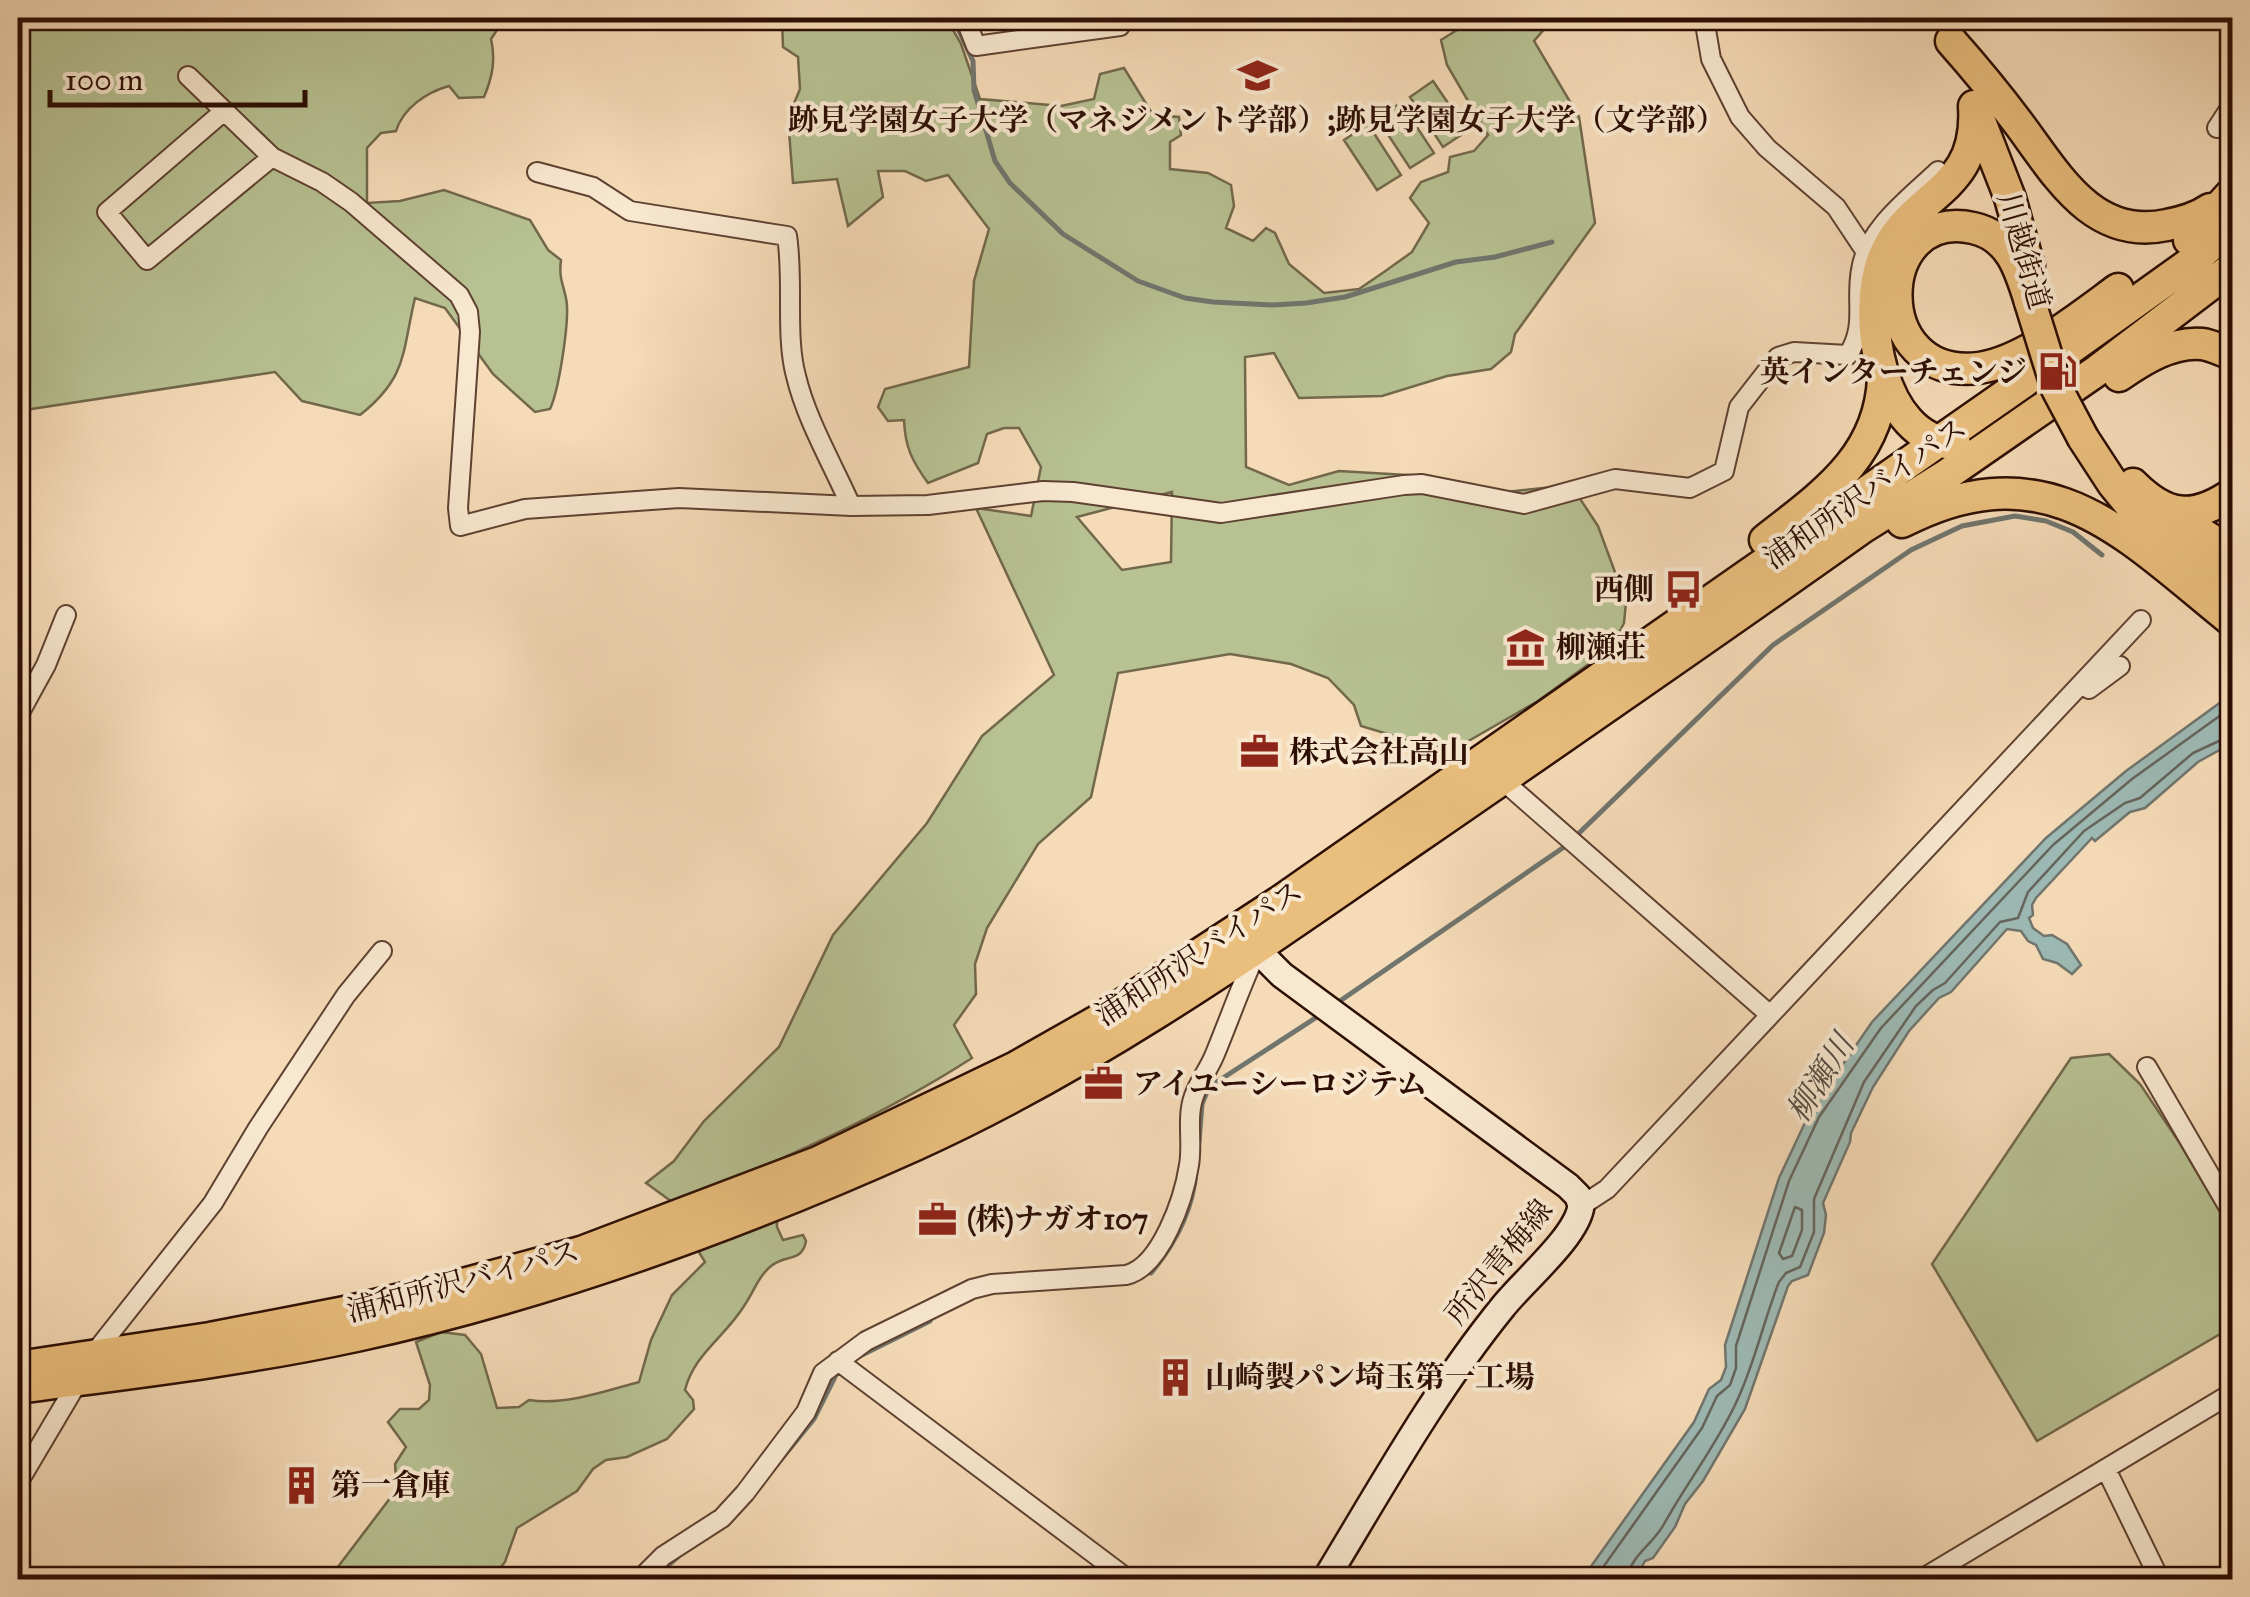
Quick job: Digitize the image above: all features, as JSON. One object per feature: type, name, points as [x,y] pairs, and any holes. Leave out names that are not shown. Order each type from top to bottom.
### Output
[{"type":"highway","name":"川越街道","points":[[1941,28],[2010,198],[2038,299],[2072,378],[2090,434],[2138,504],[2195,562]]},
{"type":"highway","name":"川越街道","points":[[1941,28],[2005,156],[2038,299]]},
{"type":"highway","points":[[1941,28],[2015,118],[2056,176],[2080,203],[2097,215],[2118,224],[2152,228],[2192,219],[2232,194]]},
{"type":"highway","points":[[1573,697],[1815,500],[1844,472],[1874,430],[1880,412],[1883,372],[1876,318],[1876,286],[1882,260],[1914,215],[1966,163],[1976,130],[1974,106]]},
{"type":"highway","points":[[2038,299],[2011,252],[1986,230],[1964,226],[1947,226],[1922,238],[1904,256],[1895,280],[1902,329],[1915,348],[1934,362],[1980,368],[2036,344],[2110,295],[2190,239],[2232,194]]},
{"type":"highway","name":"浦和所沢バイパス","points":[[1251,937],[1573,697],[2194,261],[2232,226]]},
{"type":"highway","points":[[2021,384],[2070,358],[2170,286],[2186,279],[2229,276]]},
{"type":"highway","name":"浦和所沢バイパス","points":[[18,1367],[220,1361],[356,1336],[586,1274],[732,1223],[919,1143],[1043,1079],[1251,937],[1502,779],[1862,528],[1946,476],[2229,276]]},
{"type":"highway","points":[[1691,649],[1895,526],[2142,360],[2171,348],[2202,344],[2232,354]]},
{"type":"highway","points":[[1883,372],[1904,418],[1938,441],[1963,444],[1980,440],[2098,370]]},
{"type":"highway","name":"川越街道","points":[[2090,434],[2195,562]]},
{"type":"highway","points":[[2090,434],[2138,517],[2228,608]]},
{"type":"highway","points":[[2133,484],[2232,553]]},
{"type":"highway","points":[[1895,526],[1962,497],[2021,492],[2055,499],[2116,530],[2228,608]]},
{"type":"highway","points":[[2168,511],[2204,509],[2232,494]]},
{"type":"highway","points":[[2195,562],[2228,608]]},
{"type":"highway","name":"浦和所沢バイパス","points":[[18,1388],[85,1368]]},
{"type":"main road","name":"所沢青梅線","points":[[1251,937],[1282,974],[1568,1186],[1581,1206],[1572,1228],[1465,1355],[1325,1580]]},
{"type":"street","points":[[964,18],[976,46],[1120,26],[1116,18]]},
{"type":"street","points":[[1062,18],[1072,34]]},
{"type":"street","points":[[1704,18],[1711,59],[1740,118],[1767,148],[1836,206],[1866,252]]},
{"type":"street","points":[[188,76],[272,157],[322,182],[351,202],[459,296],[468,312],[470,332],[460,526],[525,509],[679,498],[851,506],[928,505],[1043,491],[1221,513],[1422,484],[1524,504],[1615,480],[1690,488],[1724,471],[1739,406],[1778,357],[1794,352],[1848,355],[1859,337],[1858,293],[1866,252],[1889,218],[1938,171]]},
{"type":"street","points":[[2217,128],[2232,105]]},
{"type":"street","points":[[223,112],[107,212],[146,260],[272,157]]},
{"type":"street","points":[[537,172],[593,187],[630,211],[787,236],[792,266],[792,353],[796,377],[851,506]]},
{"type":"street","points":[[18,716],[46,665],[66,614]]},
{"type":"street","points":[[1581,1206],[1607,1188],[2141,620]]},
{"type":"street","points":[[2057,713],[2120,666]]},
{"type":"street","points":[[1502,779],[1769,1014]]},
{"type":"street","points":[[639,1580],[662,1556],[722,1518],[806,1412],[823,1373],[866,1342],[972,1289],[992,1284],[1126,1274],[1138,1272],[1147,1264],[1182,1195],[1190,1163],[1192,1101],[1214,1058],[1251,937]]},
{"type":"street","points":[[18,1483],[85,1368],[212,1203],[346,995],[382,952]]},
{"type":"street","points":[[2147,1067],[2232,1213]]},
{"type":"street","points":[[838,1361],[1129,1580]]},
{"type":"street","points":[[1920,1580],[2232,1392]]},
{"type":"street","points":[[2106,1469],[2160,1580]]},
{"type":"green space","points":[[18,18],[505,18],[491,39],[492,69],[484,97],[459,98],[449,86],[441,89],[410,108],[396,131],[381,133],[367,148],[367,203],[400,201],[444,190],[530,220],[548,250],[561,260],[567,306],[562,359],[550,409],[535,412],[493,374],[445,308],[415,298],[395,376],[360,415],[302,401],[275,372],[18,411]]},
{"type":"green space","points":[[782,18],[946,18],[961,44],[980,99],[1061,106],[1094,99],[1100,74],[1124,68],[1153,115],[1179,117],[1181,135],[1170,142],[1170,169],[1208,173],[1231,185],[1234,206],[1226,228],[1253,241],[1266,228],[1275,233],[1289,264],[1324,293],[1359,289],[1412,252],[1429,223],[1410,198],[1421,182],[1448,172],[1450,157],[1474,151],[1488,135],[1447,65],[1441,40],[1476,18],[1554,18],[1534,41],[1579,117],[1595,223],[1515,334],[1511,352],[1491,369],[1447,376],[1382,396],[1299,398],[1274,353],[1245,357],[1246,467],[1289,485],[1339,471],[1424,476],[1497,493],[1571,485],[1598,526],[1626,602],[1624,623],[1612,647],[1538,701],[1458,747],[1431,747],[1361,726],[1354,705],[1328,678],[1291,664],[1230,654],[1118,673],[1091,797],[1038,844],[987,928],[975,964],[976,994],[954,1025],[972,1058],[864,1119],[675,1204],[646,1183],[674,1161],[704,1121],[779,1047],[833,935],[927,823],[982,736],[1054,675],[976,508],[1031,516],[1041,467],[1019,428],[987,434],[978,463],[928,483],[910,453],[904,420],[888,421],[878,407],[885,389],[969,367],[974,281],[989,229],[948,175],[926,181],[905,171],[878,171],[883,197],[848,226],[837,179],[793,183],[788,118],[800,89],[798,57],[783,47]],"holes":[[[1172,492],[1171,562],[1122,570],[1077,517]]]},
{"type":"green space","points":[[1433,81],[1467,131],[1443,147],[1410,97]]},
{"type":"green space","points":[[1401,103],[1434,153],[1410,168],[1377,118]]},
{"type":"green space","points":[[1368,124],[1401,175],[1377,190],[1344,140]]},
{"type":"green space","points":[[2109,1054],[2140,1084],[2232,1232],[2232,1327],[2037,1441],[1932,1264],[2071,1058]]},
{"type":"green space","points":[[777,1211],[777,1227],[783,1240],[803,1235],[804,1248],[766,1271],[736,1317],[695,1366],[685,1390],[694,1409],[667,1439],[627,1457],[606,1460],[593,1469],[577,1491],[517,1528],[505,1562],[491,1579],[328,1580],[397,1489],[395,1464],[406,1447],[388,1422],[400,1409],[419,1409],[429,1400],[430,1385],[416,1342],[441,1332],[465,1335],[481,1354],[497,1408],[519,1407],[529,1400],[570,1399],[639,1382],[651,1340],[672,1295],[705,1262],[697,1249]]},
{"type":"water","points":[[2232,694],[2232,743],[2198,762],[2145,808],[2130,812],[2095,841],[2092,838],[2032,905],[2033,915],[2029,918],[2033,928],[2067,944],[2081,965],[2072,974],[2043,959],[2036,945],[2021,931],[2007,929],[1951,992],[1939,998],[1909,1031],[1873,1087],[1851,1133],[1823,1203],[1824,1233],[1808,1275],[1788,1286],[1745,1409],[1703,1481],[1685,1504],[1675,1527],[1653,1558],[1645,1561],[1635,1579],[1582,1579],[1694,1422],[1709,1389],[1721,1380],[1726,1367],[1725,1345],[1779,1178],[1810,1112],[1872,1022],[2046,838],[2126,771]]},
{"type":"waterway","points":[[18,19],[29,18]]},
{"type":"waterway","points":[[953,18],[973,61],[974,90],[995,161],[1010,183],[1063,234],[1138,281],[1185,298],[1213,302],[1306,303],[1345,297],[1456,262],[1495,257],[1552,242]]},
{"type":"waterway","points":[[1575,837],[1773,645],[1911,550],[1962,526],[2015,516],[2046,521],[2073,532],[2102,555]]},
{"type":"waterway","points":[[1337,1003],[1567,845]]},
{"type":"waterway","points":[[1199,1142],[1202,1104],[1209,1087],[1320,1015]]},
{"type":"waterway","points":[[1151,1273],[1181,1226],[1196,1172]]},
{"type":"waterway","points":[[858,1357],[930,1321]]},
{"type":"waterway","points":[[741,1509],[814,1419],[837,1373]]},
{"type":"waterway","points":[[652,1580],[680,1555]]},
{"type":"place","name":"跡見学園女子大学（マネジメント学部）;跡見学園女子大学（文学部）","points":[[1257,76]]},
{"type":"place","name":"英インターチェンジ","points":[[2057,372]]},
{"type":"place","name":"西側","points":[[1684,589]]},
{"type":"place","name":"柳瀬荘","points":[[1526,647]]},
{"type":"place","name":"株式会社高山","points":[[1259,752]]},
{"type":"place","name":"アイユーシーロジテム","points":[[1103,1084]]},
{"type":"place","name":"(株)ナガオ107","points":[[937,1219]]},
{"type":"place","name":"山崎製パン埼玉第一工場","points":[[1175,1377]]},
{"type":"place","name":"第一倉庫","points":[[301,1485]]},
{"type":"water label","name":"柳瀬川","points":[[1820,1078]]}]
